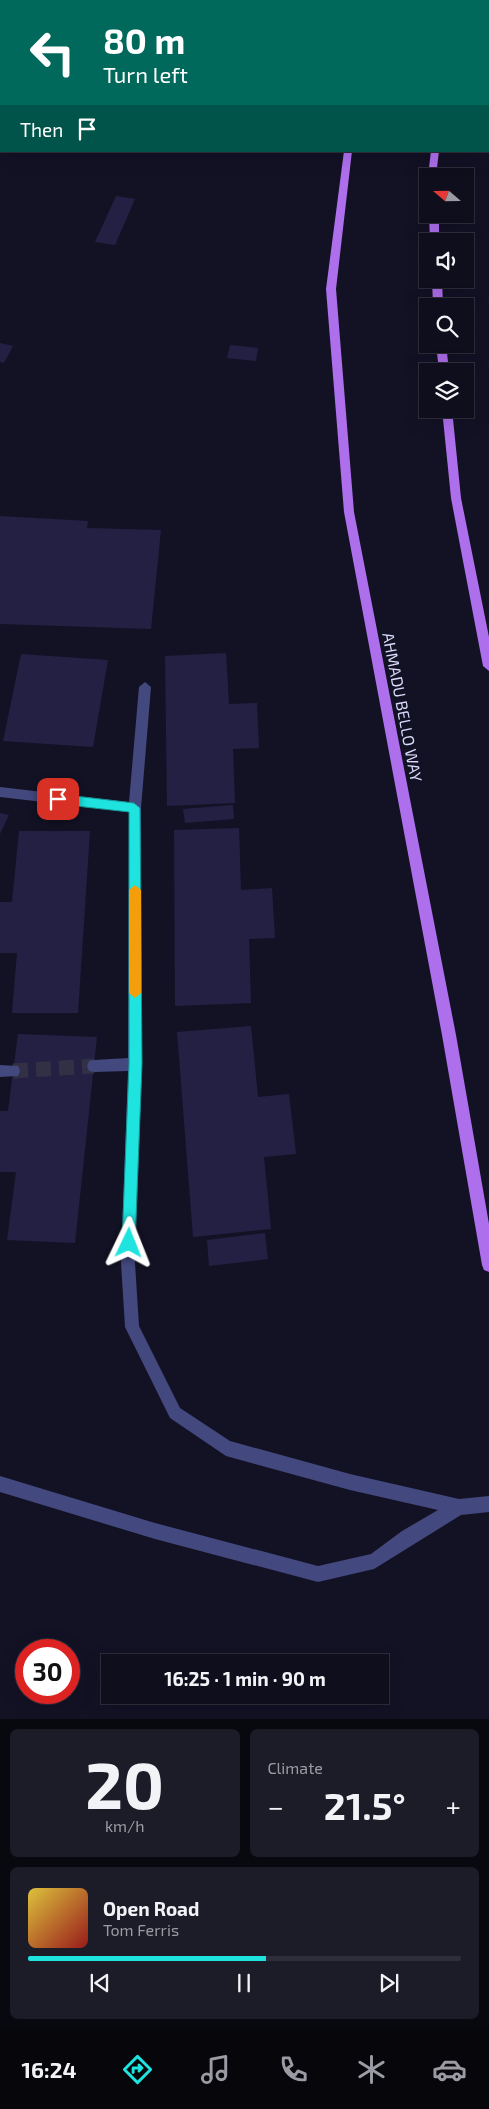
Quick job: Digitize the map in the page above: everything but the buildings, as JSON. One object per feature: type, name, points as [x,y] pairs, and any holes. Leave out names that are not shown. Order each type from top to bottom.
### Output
[{"type":"main road","name":"AHMADU BELLO WAY","points":[[347,152],[331,289],[349,512],[449,1034],[489,1265]]},
{"type":"main road","points":[[433,168],[435,152]]},
{"type":"main road","points":[[448,418],[456,498],[489,666]]},
{"type":"street","points":[[145,687],[134,808],[135,1064],[128,1263],[132,1327],[175,1413],[226,1448],[350,1482],[458,1507],[489,1504]]},
{"type":"street","points":[[0,792],[134,808]]},
{"type":"street","points":[[94,1066],[135,1064]]},
{"type":"street","points":[[0,1484],[155,1531],[318,1574],[374,1561],[408,1536],[458,1507]]},
{"type":"tunnel","points":[[13,1071],[94,1066]]},
{"type":"slow traffic","points":[[135,890],[135,993]]},
{"type":"route","points":[[58,799],[134,808],[135,1064],[129,1243]]}]
